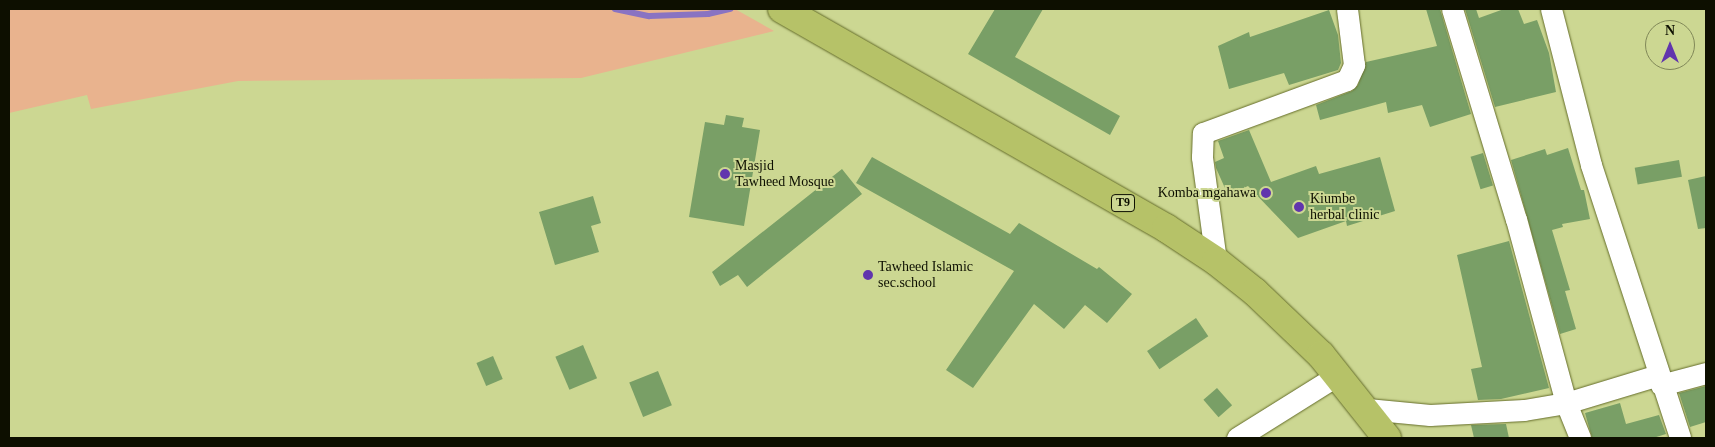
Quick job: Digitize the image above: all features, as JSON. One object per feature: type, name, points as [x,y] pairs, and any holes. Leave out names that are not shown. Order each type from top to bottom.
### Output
[{"type":"highway","name":"T9","points":[[782,9],[1166,228],[1216,261],[1288,322],[1338,375],[1367,409],[1387,438]]},
{"type":"street","points":[[1216,261],[1202,157],[1204,133],[1347,80],[1354,65],[1347,9]]},
{"type":"street","points":[[1452,9],[1516,219],[1566,402],[1580,438]]},
{"type":"street","points":[[1551,9],[1591,165],[1680,438]]},
{"type":"street","points":[[1367,409],[1455,415],[1524,410],[1660,380],[1706,373]]},
{"type":"street","points":[[1237,438],[1338,375]]},
{"type":"shaded area","points":[[9,9],[735,9],[774,31],[581,78],[238,81],[91,109],[87,95],[9,113]]},
{"type":"building","points":[[995,9],[1043,9],[1015,57],[1120,116],[1110,135],[968,54]]},
{"type":"building","points":[[1426,9],[1440,9],[1471,114],[1430,127],[1422,105],[1388,113],[1386,102],[1320,120],[1316,105],[1352,91],[1358,85],[1366,62],[1437,46]]},
{"type":"building","points":[[1465,9],[1476,9],[1479,18],[1504,9],[1518,9],[1524,24],[1537,20],[1549,53],[1556,92],[1495,107]]},
{"type":"building","points":[[1329,10],[1338,35],[1341,63],[1338,70],[1289,85],[1284,73],[1229,89],[1218,46],[1249,32],[1250,37]]},
{"type":"building","name":"Masjid Tawheed Mosque","points":[[726,115],[744,118],[742,127],[760,130],[744,226],[689,217],[705,122],[724,125]]},
{"type":"building","points":[[1249,130],[1271,182],[1316,166],[1319,174],[1380,157],[1395,211],[1347,226],[1346,221],[1298,238],[1248,186],[1228,195],[1216,168],[1215,162],[1224,158],[1218,141]]},
{"type":"building","points":[[1568,148],[1581,190],[1584,190],[1590,219],[1562,224],[1563,227],[1552,230],[1570,290],[1565,291],[1576,329],[1560,334],[1511,160],[1545,149],[1547,155]]},
{"type":"building","points":[[1483,153],[1493,186],[1481,189],[1471,157]]},
{"type":"building","points":[[872,157],[1010,234],[1019,223],[1097,269],[1099,267],[1132,294],[1107,323],[1085,305],[1064,329],[1034,304],[973,388],[946,370],[1014,271],[856,183]]},
{"type":"building","points":[[1679,160],[1682,177],[1638,185],[1635,168]]},
{"type":"building","points":[[842,169],[862,194],[747,287],[738,275],[720,286],[712,272]]},
{"type":"building","points":[[1706,176],[1706,228],[1698,229],[1688,180]]},
{"type":"building","points":[[593,196],[601,223],[591,226],[599,252],[555,265],[539,212]]},
{"type":"building","points":[[1509,241],[1549,388],[1501,399],[1478,400],[1471,369],[1482,367],[1457,255]]},
{"type":"building","points":[[1196,318],[1208,336],[1159,369],[1147,351]]},
{"type":"building","points":[[583,345],[597,378],[569,390],[555,357]]},
{"type":"building","points":[[493,356],[503,379],[486,386],[476,363]]},
{"type":"building","points":[[658,371],[672,405],[643,417],[629,383]]},
{"type":"building","points":[[1706,386],[1706,422],[1690,427],[1679,393]]},
{"type":"building","points":[[1217,388],[1232,405],[1219,417],[1203,400]]},
{"type":"building","points":[[1620,403],[1626,424],[1659,415],[1666,434],[1653,438],[1592,438],[1585,413]]},
{"type":"building","points":[[1506,424],[1509,438],[1474,438],[1471,425]]},
{"type":"waterway","points":[[615,9],[649,16],[708,14],[730,9]]},
{"type":"place","name":"Masjid Tawheed Mosque","points":[[725,174]]},
{"type":"place","name":"Komba mgahawa","points":[[1266,193]]},
{"type":"place","name":"Kiumbe herbal clinic","points":[[1299,207]]},
{"type":"place","name":"Tawheed Islamic sec.school","points":[[868,275]]}]
